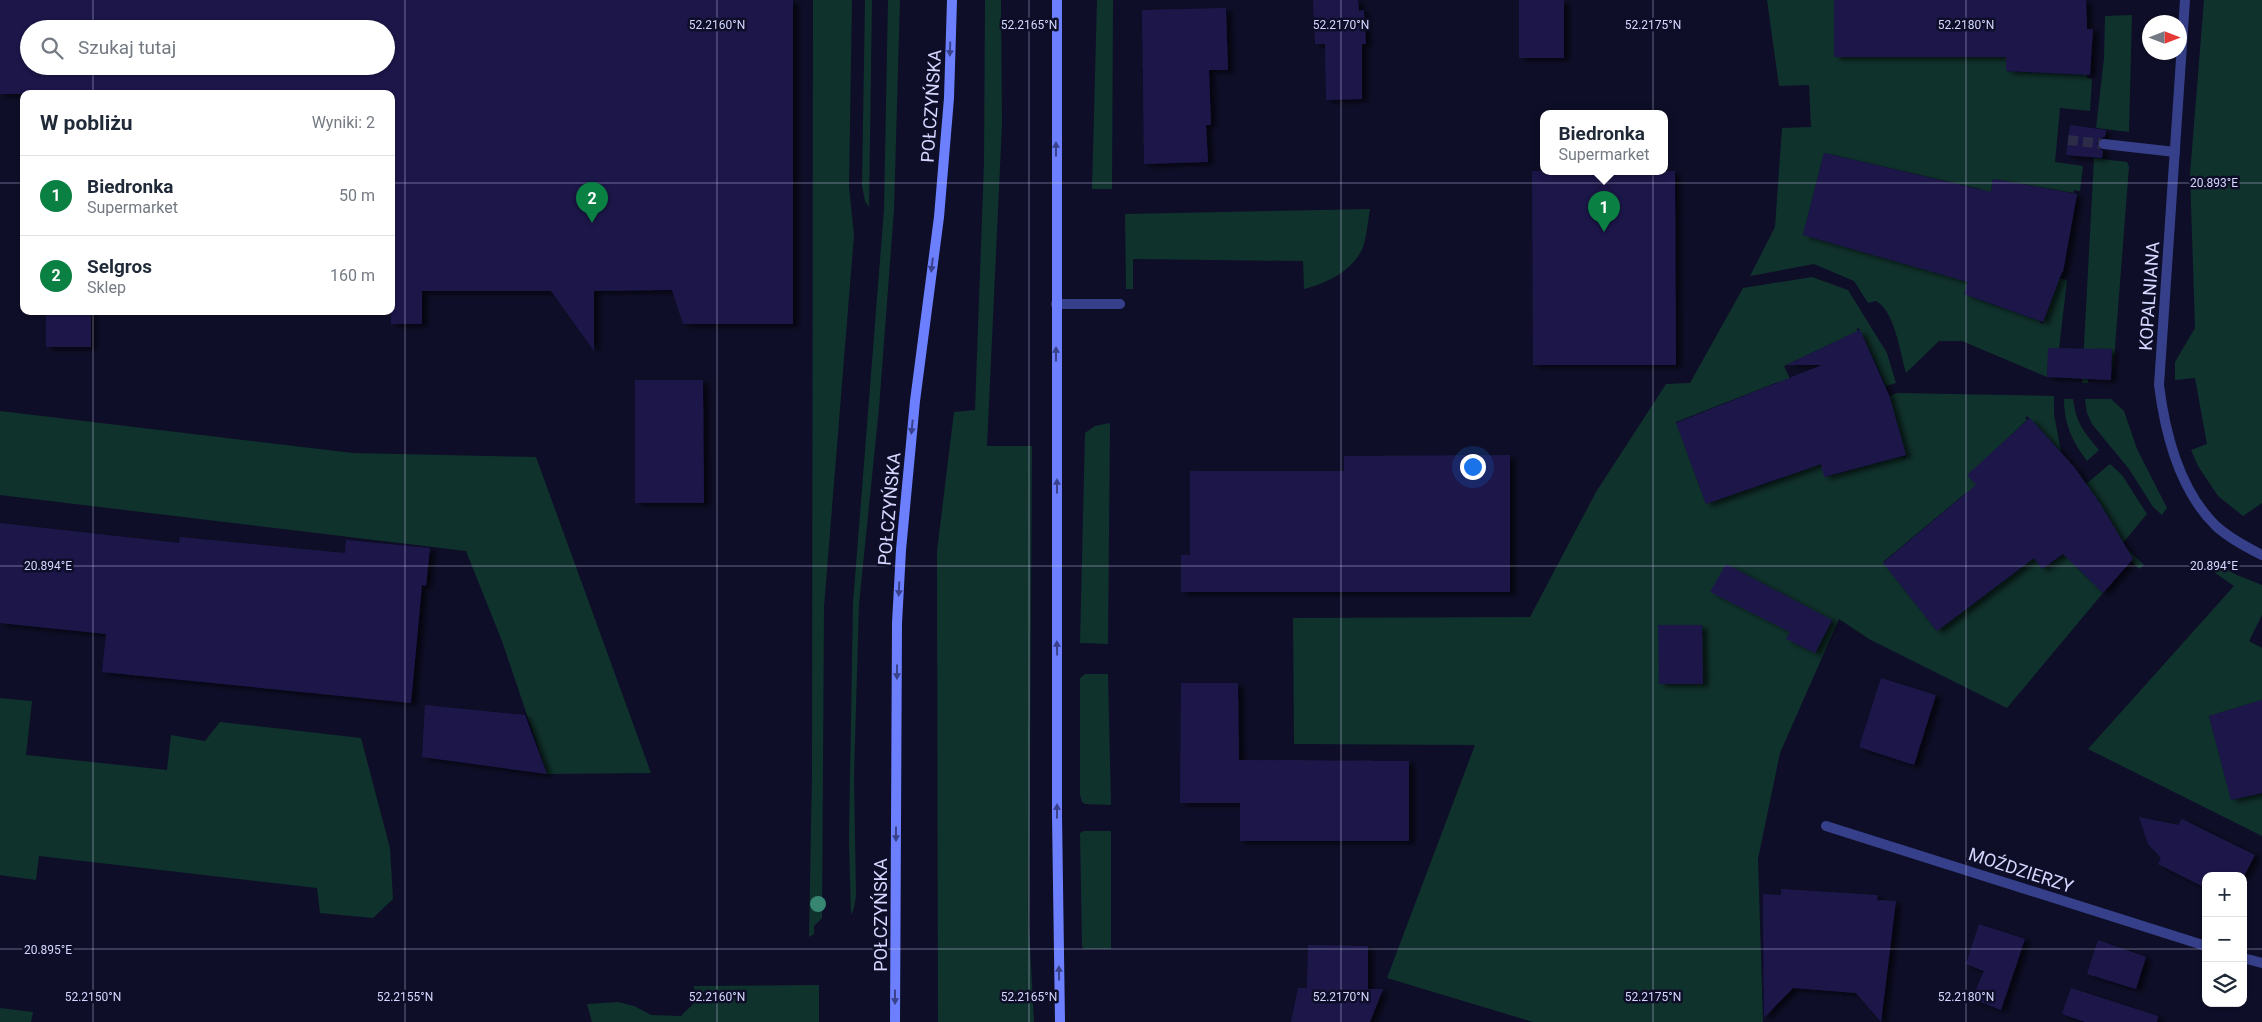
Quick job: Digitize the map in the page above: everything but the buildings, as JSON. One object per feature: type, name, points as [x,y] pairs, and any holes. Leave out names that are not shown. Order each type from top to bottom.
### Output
[{"type":"main road","name":"POŁCZYŃSKA","points":[[895,1022],[897,623],[900,550],[915,401],[939,217],[949,98],[952,0]]},
{"type":"main road","points":[[1056,0],[1060,1022]]},
{"type":"street","name":"KOPALNIANA","points":[[2185,0],[2159,385],[2163,414],[2169,441],[2180,467],[2205,513],[2225,533],[2262,555]]},
{"type":"street","points":[[2104,144],[2175,152]]},
{"type":"street","points":[[1056,304],[1120,304]]},
{"type":"street","name":"MOŹDZIERZY","points":[[1826,826],[2202,945]]},
{"type":"street","points":[[2247,959],[2262,964]]},
{"type":"green space","points":[[813,0],[852,0],[849,187],[854,235],[824,607],[822,918],[814,926],[814,934],[809,937],[812,774]]},
{"type":"green space","points":[[865,0],[872,0],[869,207],[865,201],[862,186]]},
{"type":"green space","points":[[888,0],[900,0],[894,210],[879,408],[859,604],[854,776],[856,895],[851,915],[849,840],[853,603],[884,209]]},
{"type":"green space","points":[[985,0],[1001,0],[1002,124],[987,446],[1032,446],[1029,926],[1034,1022],[938,1022],[937,551],[954,412],[975,410],[984,163]]},
{"type":"green space","points":[[1097,0],[1113,0],[1112,189],[1092,189]]},
{"type":"green space","points":[[1767,0],[1834,0],[1835,57],[1995,57],[2003,39],[2007,39],[2006,71],[2087,75],[2087,78],[2092,79],[2090,111],[2060,108],[2055,162],[2083,166],[2080,191],[2074,190],[2074,193],[1993,179],[1988,210],[1984,209],[1980,189],[1824,153],[1803,235],[1957,278],[1974,265],[1964,294],[2040,321],[2042,325],[2059,278],[2067,280],[2057,366],[2047,366],[2047,377],[1962,341],[1939,341],[1906,373],[1896,333],[1888,314],[1876,301],[1868,303],[1854,281],[1814,264],[1750,276],[1775,227],[1782,128],[1811,127],[1809,85],[1779,86]]},
{"type":"green space","points":[[2204,0],[2262,0],[2262,503],[2243,516],[2218,496],[2198,466],[2191,450],[2207,444],[2195,378],[2175,380],[2175,362],[2195,328],[2190,174]]},
{"type":"green space","points":[[2132,15],[2129,132],[2096,128],[2104,58],[2105,16]]},
{"type":"green space","points":[[2094,158],[2127,162],[2129,167],[2113,373],[2112,349],[2089,349],[2088,383],[2082,383]]},
{"type":"green space","points":[[1370,209],[1364,244],[1355,261],[1331,279],[1304,289],[1303,261],[1133,259],[1133,289],[1126,289],[1125,214]]},
{"type":"green space","points":[[1812,277],[1848,290],[1887,353],[1896,383],[1886,386],[1859,328],[1856,329],[1858,331],[1784,366],[1797,394],[1792,396],[1778,382],[1676,422],[1706,504],[1810,468],[1811,449],[1816,447],[1825,477],[1903,456],[1906,458],[1889,396],[1898,393],[2054,396],[2054,414],[2061,452],[2027,416],[2025,418],[2027,420],[1968,475],[1989,498],[1967,492],[1883,562],[1937,631],[2024,543],[2042,569],[2109,524],[2111,527],[2113,525],[2086,484],[2110,464],[2122,475],[2147,514],[2122,544],[2144,565],[2139,569],[2113,543],[2077,567],[2103,593],[2007,708],[1869,639],[1839,619],[1780,753],[1758,859],[1763,1022],[1533,1022],[1387,978],[1475,745],[1294,744],[1293,618],[1530,617],[1596,492],[1666,384],[1690,383],[1743,288]]},
{"type":"green space","points":[[2064,399],[2073,399],[2076,415],[2082,427],[2099,450],[2087,461],[2077,446],[2067,424]]},
{"type":"green space","points":[[2085,399],[2111,399],[2124,411],[2137,449],[2167,508],[2162,515],[2153,507],[2129,469],[2092,424],[2087,413]]},
{"type":"green space","points":[[0,411],[353,453],[536,457],[651,773],[547,774],[502,641],[466,551],[0,495]]},
{"type":"green space","points":[[1110,423],[1108,644],[1080,643],[1085,433],[1095,426]]},
{"type":"green space","points":[[2213,562],[2237,575],[2262,585],[2262,615],[2249,641],[2262,648],[2262,700],[2209,716],[2231,800],[2262,793],[2262,836],[2088,749],[2234,586],[2208,568]]},
{"type":"green space","points":[[1085,674],[1108,674],[1111,805],[1085,804],[1082,802],[1080,795],[1080,678]]},
{"type":"green space","points":[[0,698],[32,701],[26,755],[167,770],[171,735],[205,741],[220,722],[361,738],[390,848],[393,899],[373,918],[320,913],[317,888],[39,856],[36,880],[0,875]]},
{"type":"green space","points":[[1084,831],[1111,831],[1111,949],[1083,949],[1082,945],[1080,833]]},
{"type":"green space","points":[[819,985],[819,1022],[592,1022],[587,1004],[618,1002],[634,1006],[651,1015],[681,1016],[694,1003],[694,986]]},
{"type":"green space","points":[[0,1008],[33,1012],[31,1022],[0,1022]]},
{"type":"tunnel","points":[[2068,140],[2104,144]]},
{"type":"place","name":"Selgros","points":[[592,223]]},
{"type":"place","name":"Biedronka","points":[[1604,232]]}]
